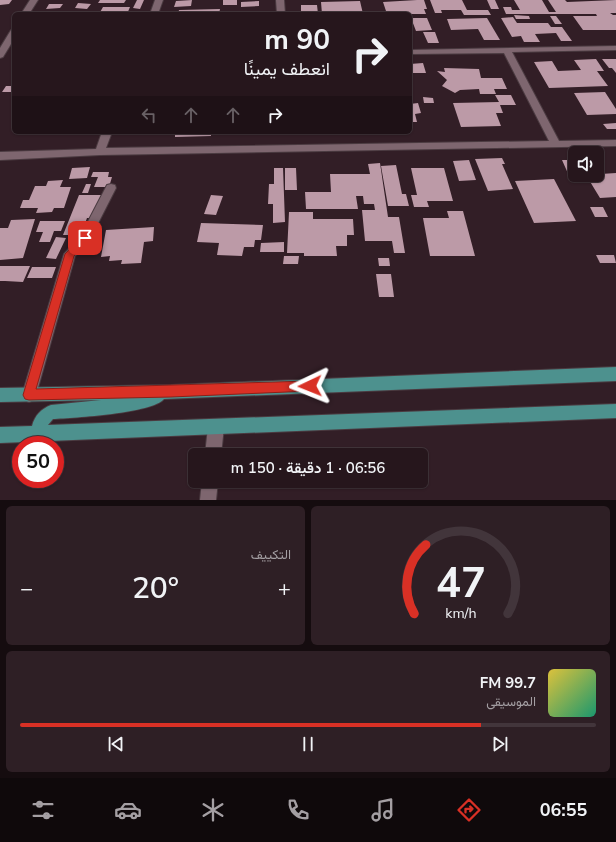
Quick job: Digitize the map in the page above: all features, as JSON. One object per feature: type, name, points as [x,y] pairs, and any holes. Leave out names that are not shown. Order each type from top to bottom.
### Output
[{"type":"main road","points":[[0,395],[171,392],[616,374]]},
{"type":"main road","points":[[40,433],[40,424],[42,419],[51,412],[128,405],[171,392]]},
{"type":"main road","points":[[0,435],[616,411]]},
{"type":"street","points":[[26,12],[34,0]]},
{"type":"street","points":[[155,12],[159,0]]},
{"type":"street","points":[[280,0],[281,12]]},
{"type":"street","points":[[0,55],[12,35]]},
{"type":"street","points":[[412,52],[616,48]]},
{"type":"street","points":[[507,50],[556,144]]},
{"type":"street","points":[[100,152],[106,134]]},
{"type":"street","points":[[0,156],[100,152],[616,143]]},
{"type":"street","points":[[29,395],[70,254],[85,238],[111,188]]},
{"type":"street","points":[[214,448],[216,427]]},
{"type":"street","points":[[208,500],[209,488]]},
{"type":"building","points":[[0,0],[12,0],[9,4],[0,5]]},
{"type":"building","points":[[100,0],[126,0],[124,3],[98,3]]},
{"type":"building","points":[[137,0],[144,0],[140,9],[133,8]]},
{"type":"building","points":[[192,0],[191,6],[174,7],[176,1]]},
{"type":"building","points":[[223,0],[237,0],[237,5],[223,5]]},
{"type":"building","points":[[424,0],[427,9],[424,9],[426,14],[412,14],[412,12],[386,12],[383,2]]},
{"type":"building","points":[[430,0],[462,0],[467,10],[488,10],[491,15],[464,15],[461,10],[441,10],[442,13],[435,13]]},
{"type":"building","points":[[487,0],[495,0],[499,9],[491,9]]},
{"type":"building","points":[[514,0],[542,0],[549,12],[556,12],[548,0],[565,0],[567,2],[616,0],[616,13],[610,13],[616,15],[616,30],[583,30],[573,16],[597,16],[596,14],[506,14],[503,7],[511,7],[512,10],[520,10]]},
{"type":"building","points":[[259,1],[259,6],[241,7],[241,2]]},
{"type":"building","points":[[360,1],[363,12],[322,12],[321,2]]},
{"type":"building","points":[[78,3],[91,4],[87,9],[75,8]]},
{"type":"building","points":[[49,4],[63,4],[60,8],[46,9]]},
{"type":"building","points":[[301,5],[317,5],[318,12],[301,12]]},
{"type":"building","points":[[103,7],[130,7],[128,12],[100,12]]},
{"type":"building","points":[[220,9],[219,12],[178,12],[179,10]]},
{"type":"building","points":[[239,11],[264,11],[264,12]]},
{"type":"building","points":[[514,15],[529,16],[530,19],[516,19]]},
{"type":"building","points":[[550,16],[556,16],[562,24],[555,24]]},
{"type":"building","points":[[513,17],[517,23],[548,23],[551,27],[562,27],[572,41],[561,41],[556,33],[535,34],[540,42],[524,42],[521,36],[512,37],[501,18]]},
{"type":"building","points":[[412,18],[427,18],[432,30],[416,31]]},
{"type":"building","points":[[487,18],[500,40],[484,40],[478,29],[451,30],[447,19]]},
{"type":"building","points":[[423,32],[435,32],[439,43],[428,43]]},
{"type":"building","points":[[596,59],[604,71],[597,71],[608,86],[549,88],[534,62],[552,61],[558,71],[581,70],[574,60]]},
{"type":"building","points":[[602,59],[616,59],[616,73],[612,68],[609,68]]},
{"type":"building","points":[[423,63],[426,73],[412,73],[412,64]]},
{"type":"building","points":[[444,68],[479,69],[481,78],[502,78],[507,89],[494,89],[496,94],[480,94],[479,89],[460,90],[455,93],[442,86],[447,80],[437,71],[445,72]]},
{"type":"building","points":[[6,86],[12,86],[12,92],[2,92]]},
{"type":"building","points":[[605,92],[616,109],[616,114],[587,115],[574,93]]},
{"type":"building","points":[[495,95],[511,95],[516,105],[500,105],[503,113],[496,113],[501,126],[461,127],[453,103],[499,102]]},
{"type":"building","points":[[423,97],[433,98],[434,103],[424,103]]},
{"type":"building","points":[[418,103],[421,113],[415,114],[417,122],[412,122],[412,104]]},
{"type":"building","points":[[616,123],[616,129],[607,129],[603,124]]},
{"type":"building","points":[[175,134],[211,134],[211,136],[175,137]]},
{"type":"building","points":[[292,134],[326,134],[292,135]]},
{"type":"building","points":[[502,158],[505,164],[502,164],[513,189],[488,191],[475,159]]},
{"type":"building","points":[[469,160],[476,180],[459,181],[453,161]]},
{"type":"building","points":[[562,160],[568,160],[568,174]]},
{"type":"building","points":[[380,163],[388,217],[399,217],[405,253],[394,253],[392,241],[365,241],[362,210],[375,210],[374,204],[364,204],[363,196],[356,196],[358,209],[306,209],[305,192],[331,192],[330,174],[370,174],[368,164]]},
{"type":"building","points":[[396,165],[402,194],[406,194],[409,206],[388,206],[381,166]]},
{"type":"building","points":[[90,167],[87,178],[69,179],[72,168]]},
{"type":"building","points":[[274,168],[283,168],[285,222],[273,223],[273,204],[268,204],[269,184],[274,184]]},
{"type":"building","points":[[285,168],[296,168],[297,190],[285,190]]},
{"type":"building","points":[[411,168],[444,168],[453,201],[427,201],[429,207],[414,207],[411,195],[417,195]]},
{"type":"building","points":[[93,172],[109,172],[108,177],[112,177],[109,187],[94,187],[98,177],[91,177]]},
{"type":"building","points":[[616,173],[616,197],[600,198],[590,182],[604,182],[604,174]]},
{"type":"building","points":[[554,179],[576,221],[534,223],[515,181]]},
{"type":"building","points":[[63,180],[60,187],[71,187],[64,208],[54,208],[52,212],[36,213],[38,208],[20,208],[23,200],[29,200],[35,186],[46,186],[48,181]]},
{"type":"building","points":[[86,184],[91,184],[88,193],[82,193]]},
{"type":"building","points":[[79,195],[102,195],[94,218],[87,218],[81,235],[63,235]]},
{"type":"building","points":[[211,195],[223,196],[216,215],[204,214]]},
{"type":"building","points":[[590,207],[603,207],[608,217],[595,217]]},
{"type":"building","points":[[447,211],[463,211],[475,256],[430,256],[423,218],[449,218]]},
{"type":"building","points":[[289,212],[313,212],[313,219],[353,219],[354,235],[347,235],[347,246],[336,246],[337,256],[304,256],[304,253],[287,253]]},
{"type":"building","points":[[35,219],[23,258],[0,260],[0,228],[8,228],[11,220]]},
{"type":"building","points":[[40,221],[65,221],[61,231],[54,231],[50,242],[39,242],[43,232],[36,232]]},
{"type":"building","points":[[201,223],[263,225],[261,240],[255,240],[254,247],[244,247],[242,256],[217,255],[219,243],[197,242]]},
{"type":"building","points":[[154,227],[153,241],[144,242],[141,263],[121,264],[122,260],[109,261],[110,256],[101,257],[106,230]]},
{"type":"building","points":[[56,237],[66,238],[56,259],[46,258]]},
{"type":"building","points":[[284,242],[284,252],[260,252],[261,243]]},
{"type":"building","points":[[596,255],[614,255],[616,263],[600,263]]},
{"type":"building","points":[[284,256],[299,256],[298,264],[283,264]]},
{"type":"building","points":[[378,258],[389,258],[390,266],[379,266]]},
{"type":"building","points":[[0,266],[30,266],[23,282],[0,281]]},
{"type":"building","points":[[32,267],[56,267],[52,278],[27,278]]},
{"type":"building","points":[[376,274],[391,274],[394,297],[379,297]]},
{"type":"route","points":[[85,238],[70,254],[29,395],[171,392],[310,386]]}]
